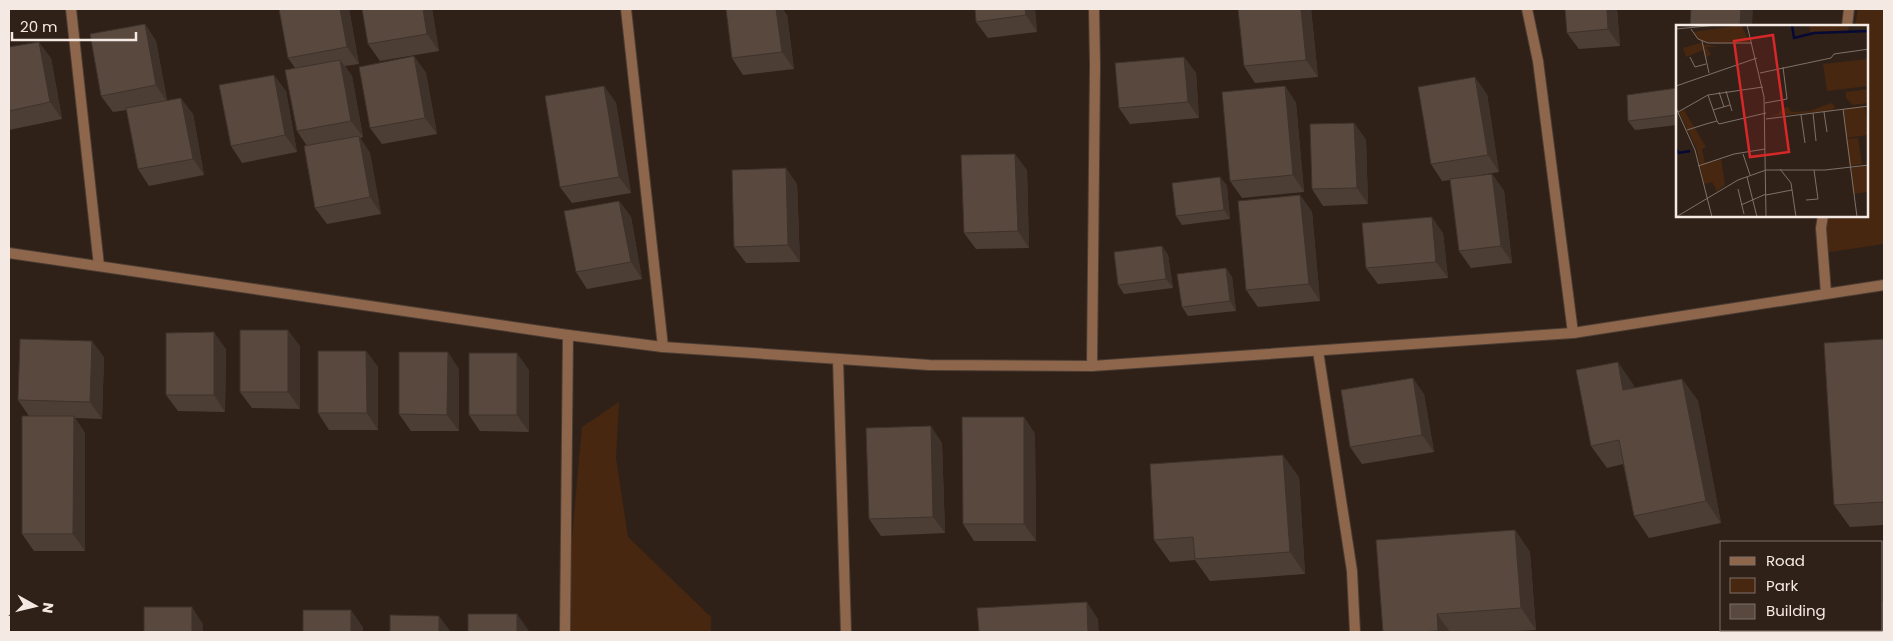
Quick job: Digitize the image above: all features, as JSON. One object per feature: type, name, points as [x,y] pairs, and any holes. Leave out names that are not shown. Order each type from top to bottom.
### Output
[{"type":"street","points":[[71,9],[99,266]]},
{"type":"street","points":[[626,9],[663,347]]},
{"type":"street","points":[[1092,366],[1096,65],[1094,9]]},
{"type":"street","points":[[1527,9],[1538,61],[1573,332]]},
{"type":"street","points":[[1847,25],[1849,9]]},
{"type":"street","points":[[1823,218],[1826,293]]},
{"type":"street","points":[[9,253],[568,335],[663,347],[929,365],[1092,366],[1573,332],[1884,285]]},
{"type":"street","points":[[565,632],[568,335]]},
{"type":"street","points":[[1318,351],[1352,570],[1355,632]]},
{"type":"street","points":[[838,359],[846,632]]},
{"type":"green space","points":[[1858,9],[1884,9],[1884,244],[1823,253],[1829,218],[1868,218],[1868,25],[1855,25]]},
{"type":"green space","points":[[619,402],[616,458],[628,537],[711,617],[711,632],[565,632],[582,427]]},
{"type":"building","points":[[279,9],[340,9],[347,47],[288,58]]},
{"type":"building","points":[[362,9],[423,9],[427,34],[368,44]]},
{"type":"building","points":[[726,9],[776,9],[782,52],[732,58]]},
{"type":"building","points":[[975,9],[1025,9],[1026,15],[976,22]]},
{"type":"building","points":[[1238,9],[1301,9],[1306,60],[1244,66]]},
{"type":"building","points":[[1565,9],[1607,9],[1608,29],[1567,33]]},
{"type":"building","points":[[1691,9],[1741,9],[1740,25],[1690,25]]},
{"type":"building","points":[[145,24],[156,85],[101,96],[90,34]]},
{"type":"building","points":[[39,42],[50,102],[9,111],[9,47]]},
{"type":"building","points":[[414,56],[425,118],[370,128],[359,67]]},
{"type":"building","points":[[1184,57],[1188,102],[1119,108],[1115,63]]},
{"type":"building","points":[[340,60],[351,121],[297,131],[285,70]]},
{"type":"building","points":[[274,75],[285,135],[231,146],[219,85]]},
{"type":"building","points":[[1475,77],[1488,155],[1431,164],[1418,87]]},
{"type":"building","points":[[604,86],[619,177],[560,187],[545,96]]},
{"type":"building","points":[[1285,86],[1293,175],[1230,181],[1222,92]]},
{"type":"building","points":[[1676,88],[1676,115],[1628,121],[1627,95]]},
{"type":"building","points":[[181,98],[193,159],[138,169],[126,108]]},
{"type":"building","points":[[1354,123],[1357,188],[1312,189],[1310,124]]},
{"type":"building","points":[[359,136],[370,197],[315,208],[304,146]]},
{"type":"building","points":[[1015,154],[1018,231],[964,233],[961,155]]},
{"type":"building","points":[[786,168],[788,245],[734,247],[732,170]]},
{"type":"building","points":[[1492,174],[1501,246],[1459,251],[1450,179]]},
{"type":"building","points":[[1220,177],[1224,210],[1176,216],[1172,183]]},
{"type":"building","points":[[1300,195],[1309,284],[1246,290],[1238,201]]},
{"type":"building","points":[[619,201],[631,262],[576,272],[564,211]]},
{"type":"building","points":[[1432,217],[1436,262],[1366,268],[1362,223]]},
{"type":"building","points":[[1162,246],[1166,279],[1118,285],[1114,252]]},
{"type":"building","points":[[1226,268],[1230,301],[1182,307],[1177,274]]},
{"type":"building","points":[[240,330],[288,330],[288,392],[240,392]]},
{"type":"building","points":[[214,332],[214,395],[166,395],[166,333]]},
{"type":"building","points":[[20,339],[92,341],[90,402],[18,400]]},
{"type":"building","points":[[1884,339],[1884,502],[1834,505],[1824,343]]},
{"type":"building","points":[[318,351],[366,351],[367,413],[318,413]]},
{"type":"building","points":[[399,352],[448,352],[447,415],[399,414]]},
{"type":"building","points":[[469,353],[517,353],[517,415],[469,415]]},
{"type":"building","points":[[1618,362],[1623,390],[1682,379],[1706,501],[1634,516],[1619,440],[1591,446],[1576,370]]},
{"type":"building","points":[[1413,378],[1422,435],[1350,447],[1341,390]]},
{"type":"building","points":[[22,416],[74,416],[73,534],[22,534]]},
{"type":"building","points":[[962,417],[1024,417],[1024,524],[963,524]]},
{"type":"building","points":[[931,426],[933,517],[869,519],[866,428]]},
{"type":"building","points":[[1283,455],[1290,552],[1195,559],[1193,537],[1154,540],[1150,464]]},
{"type":"building","points":[[1515,530],[1521,608],[1437,614],[1438,631],[1383,632],[1376,540]]},
{"type":"building","points":[[1087,602],[1088,632],[979,632],[977,608]]},
{"type":"building","points":[[1884,602],[1884,632],[1813,632],[1883,631]]},
{"type":"building","points":[[144,607],[192,607],[192,632],[144,632]]},
{"type":"building","points":[[303,610],[351,610],[351,632],[303,632]]},
{"type":"building","points":[[468,614],[517,614],[517,632],[468,632]]},
{"type":"building","points":[[390,615],[439,616],[439,632],[390,632]]}]
